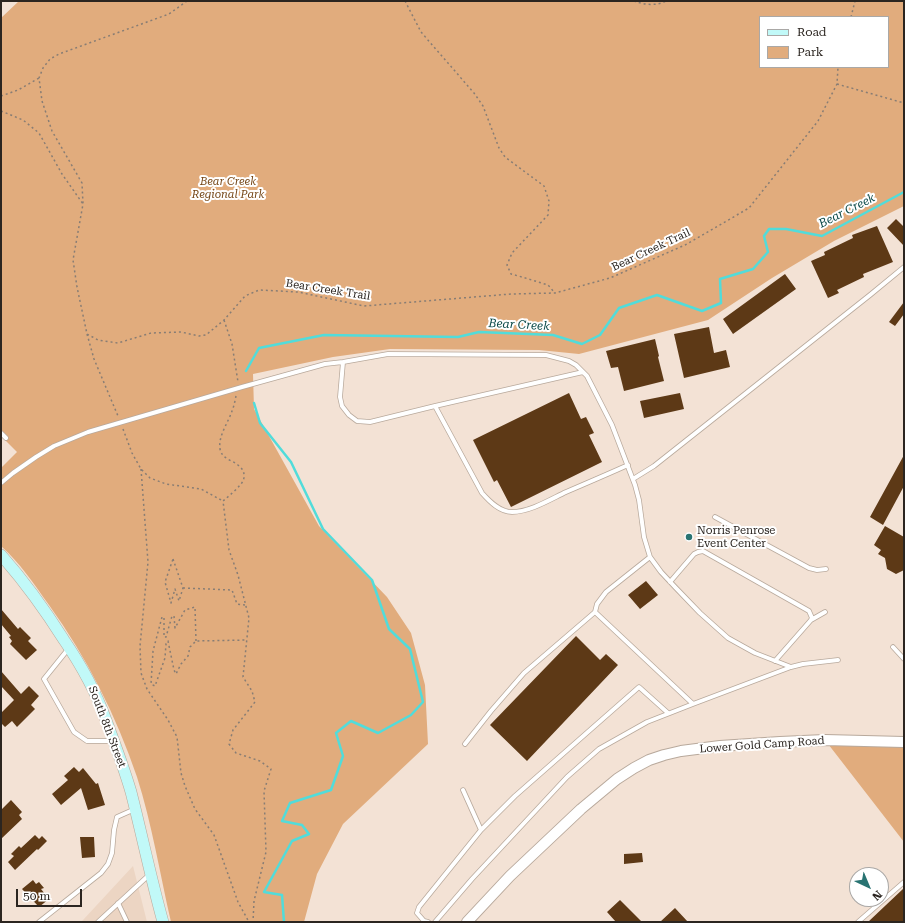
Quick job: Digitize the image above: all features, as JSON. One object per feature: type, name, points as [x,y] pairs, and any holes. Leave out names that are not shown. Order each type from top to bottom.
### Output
[{"type":"main road","name":"South 8th Street","points":[[1,555],[42,606],[70,648],[90,683],[106,719],[130,790],[163,922]]},
{"type":"street","name":"Lower Gold Camp Road","points":[[468,922],[510,876],[586,805],[617,778],[649,760],[681,751],[727,745],[825,740],[904,742]]},
{"type":"lane","points":[[633,479],[654,466],[904,267]]},
{"type":"lane","points":[[1,483],[13,473],[54,446],[88,432],[325,364],[388,354],[546,355],[569,361],[576,365],[587,376],[612,425],[628,465],[639,500],[644,537],[650,557],[661,572],[700,613],[728,638],[755,653],[791,667]]},
{"type":"lane","points":[[343,362],[340,397],[342,406],[349,415],[357,421],[370,422],[583,372]]},
{"type":"lane","points":[[434,406],[482,493],[489,501],[502,510],[512,512],[529,509],[628,465]]},
{"type":"lane","points":[[1,433],[6,438]]},
{"type":"lane","points":[[715,517],[809,568],[817,570],[826,569]]},
{"type":"lane","points":[[670,582],[694,554],[703,551],[809,611],[812,618],[811,620]]},
{"type":"lane","points":[[465,744],[490,710],[524,673],[595,612],[597,604],[606,592],[650,557]]},
{"type":"lane","points":[[595,612],[693,704]]},
{"type":"lane","points":[[774,661],[811,620],[825,612]]},
{"type":"lane","points":[[893,647],[904,659]]},
{"type":"lane","points":[[70,648],[44,679],[74,732],[87,741],[114,741]]},
{"type":"lane","points":[[435,922],[567,777],[599,748],[647,722],[668,713],[791,667],[838,660]]},
{"type":"lane","points":[[428,922],[424,921],[418,913],[419,907],[481,830],[515,796],[639,687],[668,713]]},
{"type":"lane","points":[[463,790],[481,830]]},
{"type":"lane","points":[[39,922],[101,873],[108,864],[112,853],[117,817],[135,809]]},
{"type":"lane","points":[[98,922],[150,873]]},
{"type":"lane","points":[[858,922],[904,882]]},
{"type":"lane","points":[[118,903],[127,922]]},
{"type":"path","points":[[188,1],[169,14],[59,54],[50,59],[43,68],[39,78],[42,101],[52,131],[82,183],[83,204],[73,260],[77,287],[94,359],[121,422],[132,453],[141,469],[150,478],[166,484],[201,489],[223,501]]},
{"type":"path","points":[[405,1],[420,32],[474,93],[483,106],[499,148],[505,157],[544,186],[549,201],[548,215],[512,253],[507,264],[511,274],[522,276],[548,285],[555,293]]},
{"type":"path","points":[[634,1],[642,4],[661,4],[666,1]]},
{"type":"path","points":[[850,16],[855,1]]},
{"type":"path","name":"Bear Creek Trail","points":[[87,334],[98,340],[118,343],[151,333],[181,332],[199,336],[206,335],[224,320],[245,296],[259,290],[298,292],[364,306],[511,294],[555,293],[610,278],[685,245],[749,208],[818,121],[837,84],[838,68]]},
{"type":"path","points":[[1,96],[18,90],[39,78]]},
{"type":"path","points":[[837,84],[904,103]]},
{"type":"path","points":[[1,111],[23,120],[40,133],[62,174],[83,204]]},
{"type":"path","points":[[223,501],[242,483],[244,478],[244,474],[239,466],[226,459],[221,454],[220,447],[221,438],[232,412],[239,388],[232,344],[224,320]]},
{"type":"path","points":[[141,469],[148,562],[140,646],[141,673],[147,689],[168,720],[177,737],[181,772],[185,786],[195,809],[214,835],[238,902],[249,922]]},
{"type":"path","points":[[223,501],[229,550],[238,575],[249,618],[243,677],[252,691],[255,702],[233,730],[229,744],[236,753],[260,761],[271,769],[264,791],[266,852],[254,902],[253,922]]},
{"type":"path","points":[[173,559],[180,581],[183,588],[179,601],[176,589],[171,603],[165,582],[173,559]]},
{"type":"path","points":[[183,588],[232,590],[237,604],[246,605]]},
{"type":"path","points":[[196,641],[196,607],[185,610],[175,628],[174,616],[172,616],[166,637],[164,637],[164,617],[162,617],[153,651],[151,684],[155,686],[164,658],[166,644],[168,642],[176,674],[181,664],[188,656],[190,647],[196,641],[247,640]]},
{"type":"shaded area","points":[[133,866],[147,922],[81,922],[83,920]]},
{"type":"green space","name":"Bear Creek Regional Park","points":[[19,1],[904,1],[904,206],[834,241],[772,278],[708,320],[579,354],[539,350],[390,349],[333,357],[253,374],[254,409],[319,526],[387,597],[411,633],[425,685],[428,744],[343,824],[317,874],[304,922],[171,922],[142,795],[120,731],[88,666],[63,625],[26,574],[1,546],[1,468],[17,452],[1,436],[1,18]]},
{"type":"green space","points":[[825,740],[904,742],[904,842]]},
{"type":"building","points":[[896,219],[904,227],[904,246],[887,228]]},
{"type":"building","points":[[877,226],[893,262],[863,274],[864,277],[837,290],[839,293],[828,298],[811,261],[825,255],[824,252],[853,238],[852,235]]},
{"type":"building","points":[[785,274],[796,289],[733,334],[723,319]]},
{"type":"building","points":[[904,302],[904,314],[895,326],[889,322]]},
{"type":"building","points":[[709,327],[714,353],[726,350],[730,367],[684,378],[674,334]]},
{"type":"building","points":[[655,339],[664,381],[624,391],[618,367],[611,368],[606,351]]},
{"type":"building","points":[[569,393],[581,419],[586,417],[594,433],[589,435],[602,462],[511,507],[497,480],[494,482],[473,440]]},
{"type":"building","points":[[680,393],[684,409],[644,418],[640,401]]},
{"type":"building","points":[[904,455],[904,486],[883,525],[870,517]]},
{"type":"building","points":[[885,526],[904,537],[904,570],[896,574],[887,569],[885,558],[878,554],[881,550],[874,545]]},
{"type":"building","points":[[646,581],[658,595],[640,609],[628,595]]},
{"type":"building","points":[[1,609],[18,629],[20,627],[31,638],[28,641],[37,650],[26,660],[10,644],[12,641],[9,637],[11,636],[1,624]]},
{"type":"building","points":[[576,636],[600,660],[606,654],[618,665],[527,761],[490,725]]},
{"type":"building","points":[[1,671],[21,694],[29,686],[39,696],[31,705],[35,709],[17,727],[12,721],[5,727],[1,723],[1,713],[14,700],[1,686]]},
{"type":"building","points":[[74,767],[79,772],[83,768],[96,784],[98,783],[105,805],[88,810],[81,788],[61,805],[52,794],[68,780],[64,776]]},
{"type":"building","points":[[11,800],[22,812],[19,815],[22,819],[1,839],[1,810]]},
{"type":"building","points":[[35,835],[39,839],[42,836],[47,841],[15,870],[8,862],[14,856],[11,854],[19,846],[21,848]]},
{"type":"building","points":[[80,837],[94,837],[95,857],[82,858]]},
{"type":"building","points":[[642,853],[643,862],[624,864],[624,854]]},
{"type":"building","points":[[33,880],[36,884],[39,882],[44,888],[41,889],[49,899],[39,907],[22,889]]},
{"type":"building","points":[[904,888],[904,922],[868,922],[884,907],[889,907],[889,902]]},
{"type":"building","points":[[620,900],[642,922],[616,922],[607,912]]},
{"type":"building","points":[[675,908],[688,922],[660,922]]},
{"type":"waterway","name":"Bear Creek","points":[[246,371],[259,348],[324,335],[458,337],[479,332],[553,335],[582,344],[600,335],[619,308],[657,295],[702,311],[721,303],[720,279],[753,269],[768,252],[764,236],[769,229],[786,229],[822,236],[904,192]]},
{"type":"waterway","name":"Bear Creek","points":[[254,403],[260,423],[291,462],[323,529],[372,580],[389,629],[410,649],[423,702],[411,715],[378,733],[351,721],[336,733],[343,756],[331,790],[290,803],[282,821],[302,825],[309,834],[292,841],[264,892],[282,895],[284,922]]},
{"type":"place","name":"Norris Penrose Event Center","points":[[689,537]]}]
